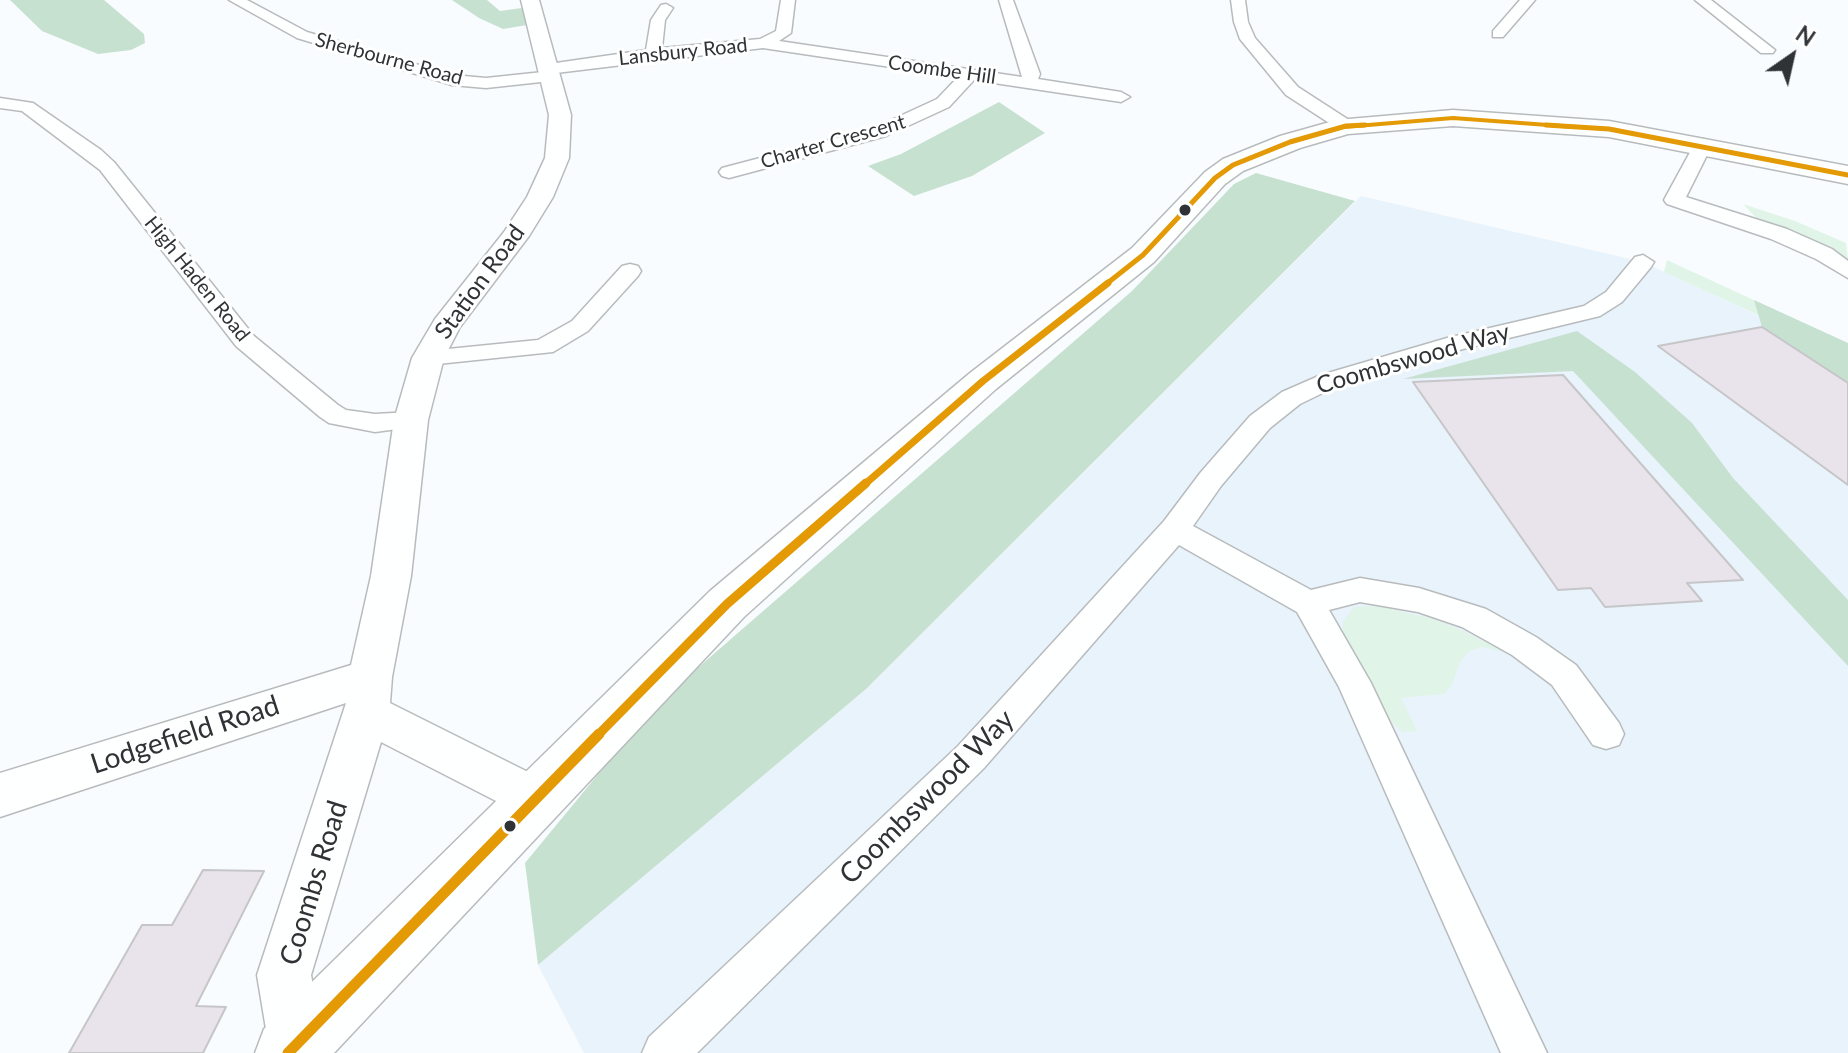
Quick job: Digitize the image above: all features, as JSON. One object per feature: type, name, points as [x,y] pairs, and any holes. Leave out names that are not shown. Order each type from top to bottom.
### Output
[{"type":"main road","points":[[292,1049],[730,601],[983,381],[1143,255],[1215,178],[1267,150],[1346,126],[1438,119],[1511,120],[1609,129],[1848,175]]},
{"type":"street","name":"Sherbourne Road","points":[[236,0],[302,35],[452,80],[486,83],[550,73]]},
{"type":"street","name":"Station Road","points":[[368,695],[391,576],[411,420],[428,358],[446,325],[515,236],[550,177],[557,158],[560,115],[530,0]]},
{"type":"street","name":"Lansbury Road","points":[[550,73],[653,54],[763,43],[783,33],[788,0]]},
{"type":"street","points":[[1006,0],[1032,74],[1028,83]]},
{"type":"street","points":[[1238,0],[1241,22],[1248,39],[1263,58],[1292,91],[1346,126]]},
{"type":"street","points":[[1498,34],[1528,0]]},
{"type":"street","points":[[1702,0],[1767,50]]},
{"type":"street","points":[[653,54],[656,16]]},
{"type":"street","name":"Coombe Hill","points":[[763,43],[1121,97]]},
{"type":"street","name":"Charter Crescent","points":[[729,172],[880,132],[943,103],[969,75]]},
{"type":"street","name":"High Haden Road","points":[[0,103],[27,107],[107,166],[245,341],[329,411],[338,417],[375,423],[411,420]]},
{"type":"street","points":[[1703,145],[1674,200],[1779,234],[1824,254],[1848,271]]},
{"type":"street","name":"Coombswood Way","points":[[665,1053],[971,757],[1175,529],[1211,479],[1260,422],[1291,398],[1330,380],[1381,364],[1592,311],[1614,297],[1643,262]]},
{"type":"street","points":[[428,358],[544,347],[580,326],[630,271]]},
{"type":"street","points":[[1175,529],[1308,603],[1354,683],[1524,1053]]},
{"type":"street","points":[[1308,603],[1360,590],[1419,600],[1474,618],[1524,646],[1564,675],[1606,734]]},
{"type":"street","points":[[368,695],[537,800]]},
{"type":"street","name":"Lodgefield Road","points":[[0,795],[368,695]]},
{"type":"street","name":"Coombs Road","points":[[292,1049],[284,975],[368,695]]},
{"type":"shaded area","points":[[1361,196],[1643,262],[1848,357],[1848,1053],[584,1053],[538,965],[866,689]]},
{"type":"green space","points":[[10,0],[104,0],[144,34],[145,43],[131,50],[98,54],[42,31]]},
{"type":"green space","points":[[452,0],[487,0],[500,11],[522,8],[527,25],[503,29]]},
{"type":"green space","points":[[999,102],[1045,133],[972,176],[914,196],[868,166],[901,154]]},
{"type":"green space","points":[[1256,173],[1355,201],[866,689],[538,965],[525,863],[656,704],[1132,291],[1234,184]]},
{"type":"green space","points":[[1743,204],[1795,221],[1846,243],[1848,259],[1805,236],[1758,220]]},
{"type":"green space","points":[[1667,260],[1848,344],[1824,345],[1664,272]]},
{"type":"green space","points":[[1754,300],[1848,343],[1848,383],[1762,327]]},
{"type":"green space","points":[[1577,331],[1635,372],[1692,423],[1733,478],[1848,600],[1848,666],[1573,371],[1403,379]]},
{"type":"green space","points":[[1378,606],[1433,619],[1504,652],[1483,647],[1471,650],[1461,660],[1451,686],[1444,694],[1401,698],[1417,731],[1403,732],[1387,719],[1367,674],[1342,637],[1343,622],[1354,607]]},
{"type":"building","points":[[1762,327],[1848,383],[1848,485],[1658,346]]},
{"type":"building","points":[[1563,375],[1743,580],[1687,583],[1702,601],[1605,607],[1591,588],[1558,590],[1413,382]]},
{"type":"building","points":[[203,870],[264,871],[196,1006],[226,1007],[203,1053],[69,1053],[142,925],[172,925]]},
{"type":"transit line","points":[[288,1053],[727,604],[983,381],[1143,255],[1215,178],[1233,165],[1290,142],[1346,126],[1453,118],[1609,129],[1848,175]]}]
